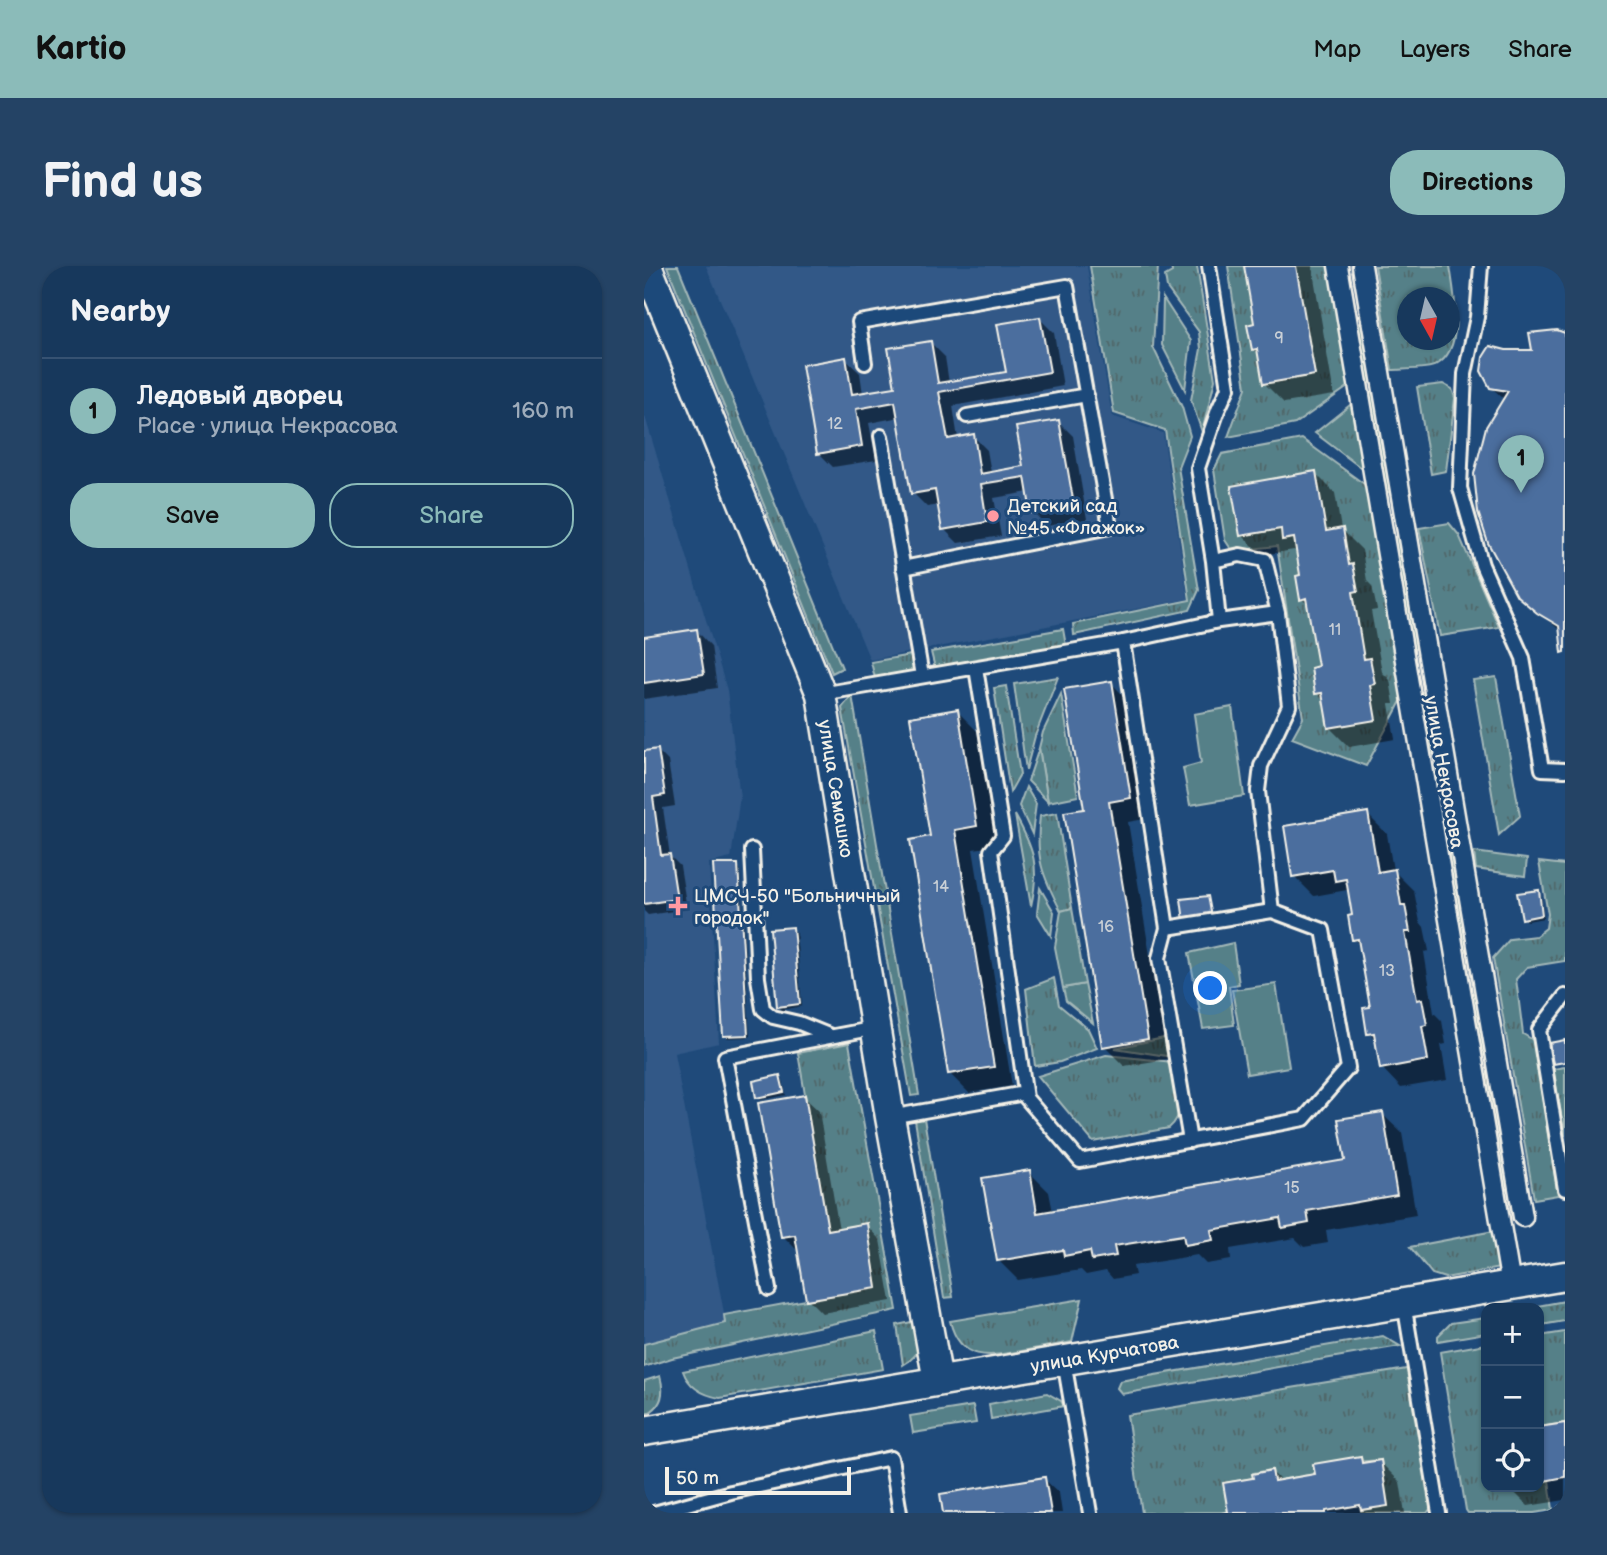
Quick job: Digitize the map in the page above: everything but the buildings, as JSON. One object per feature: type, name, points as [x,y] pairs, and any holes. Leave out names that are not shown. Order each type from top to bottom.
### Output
[{"type":"street","name":"улица Семашко","points":[[648,266],[821,694],[890,1117],[938,1381]]},
{"type":"street","name":"улица Некрасова","points":[[1338,266],[1511,1285]]},
{"type":"street","name":"улица Некрасова","points":[[1362,266],[1523,1217]]},
{"type":"street","name":"улица Курчатова","points":[[644,1431],[1565,1276]]},
{"type":"lane","points":[[1209,266],[1228,388],[1198,468],[1213,561],[1219,621]]},
{"type":"lane","points":[[1481,266],[1477,317],[1465,374],[1460,488],[1482,565],[1523,658],[1542,769],[1565,769]]},
{"type":"lane","points":[[865,363],[859,322],[1067,286],[1110,527],[903,568]]},
{"type":"lane","points":[[967,416],[1087,395]]},
{"type":"lane","points":[[881,436],[922,676]]},
{"type":"lane","points":[[1213,561],[1240,555],[1265,560],[1278,613],[1289,706],[1261,766],[1258,790],[1272,911]]},
{"type":"lane","points":[[821,694],[1124,642],[1219,621],[1278,613]]},
{"type":"lane","points":[[1124,642],[1167,928],[1159,958],[1191,1141]]},
{"type":"lane","points":[[976,668],[1003,835],[991,851],[1026,1098],[1080,1161],[1304,1119],[1348,1068],[1323,930],[1272,911],[1167,928]]},
{"type":"lane","points":[[751,850],[758,978],[763,1009],[773,1017],[799,1023],[831,1036]]},
{"type":"lane","points":[[1565,996],[1539,1030],[1565,1189]]},
{"type":"lane","points":[[769,1289],[725,1057],[876,1028]]},
{"type":"lane","points":[[890,1117],[1025,1093]]},
{"type":"lane","points":[[1405,1303],[1439,1513]]},
{"type":"lane","points":[[1064,1360],[1090,1513]]},
{"type":"lane","points":[[654,1513],[731,1492],[891,1458],[900,1513]]},
{"type":"shaded area","name":"Детский сад №45 «Флажок»","points":[[706,266],[1087,266],[1112,416],[1163,433],[1188,599],[870,660]]},
{"type":"shaded area","name":"ЦМСЧ-50 \"Больничный городок\"","points":[[644,413],[727,690],[740,797],[731,858],[709,863],[719,1043],[674,1053],[726,1323],[644,1344]]},
{"type":"green space","points":[[667,266],[678,266],[842,668],[832,673]]},
{"type":"green space","points":[[1090,266],[1158,266],[1153,347],[1182,407],[1190,436],[1178,467],[1199,590],[1190,610],[1074,635],[1073,624],[1190,600],[1165,430],[1114,413]]},
{"type":"green space","points":[[1171,266],[1197,266],[1215,380],[1202,432],[1191,400],[1201,349],[1199,332],[1167,288],[1165,276],[1172,272]]},
{"type":"green space","points":[[1228,266],[1332,266],[1352,384],[1295,424],[1228,437],[1246,388]]},
{"type":"green space","points":[[1375,266],[1450,266],[1453,287],[1397,287],[1397,350],[1449,350],[1436,365],[1421,369],[1392,370]]},
{"type":"green space","points":[[1163,298],[1191,341],[1185,390],[1162,345]]},
{"type":"green space","points":[[1368,322],[1377,382],[1364,384],[1353,324]]},
{"type":"green space","points":[[1443,384],[1452,389],[1455,398],[1446,471],[1431,474],[1417,387]]},
{"type":"green space","points":[[1380,391],[1396,491],[1382,493],[1365,394]]},
{"type":"green space","points":[[1355,401],[1369,474],[1315,433]]},
{"type":"green space","points":[[1302,439],[1371,489],[1405,694],[1366,766],[1292,738],[1303,718],[1277,546],[1231,549],[1225,540],[1214,470],[1222,454]]},
{"type":"green space","points":[[1449,523],[1459,535],[1499,627],[1440,636],[1419,528]]},
{"type":"green space","points":[[1405,536],[1422,648],[1407,650],[1390,538]]},
{"type":"green space","points":[[1063,629],[1066,646],[935,668],[931,652]]},
{"type":"green space","points":[[911,655],[914,671],[875,678],[871,662]]},
{"type":"green space","points":[[1058,677],[1035,736],[1026,770],[1014,684]]},
{"type":"green space","points":[[1496,677],[1520,816],[1499,835],[1473,680]]},
{"type":"green space","points":[[1006,686],[1020,774],[1010,792],[994,688]]},
{"type":"green space","points":[[1430,691],[1440,753],[1427,755],[1416,693]]},
{"type":"green space","points":[[1061,694],[1078,796],[1048,802],[1039,748],[1043,732]]},
{"type":"green space","points":[[852,695],[919,1095],[911,1096],[842,708]]},
{"type":"green space","points":[[1232,707],[1244,796],[1190,805],[1183,768],[1201,763],[1194,714]]},
{"type":"green space","points":[[1039,748],[1048,802],[1028,781]]},
{"type":"green space","points":[[1444,771],[1453,830],[1441,827],[1432,774]]},
{"type":"green space","points":[[1026,787],[1036,804],[1032,834],[1019,806]]},
{"type":"green space","points":[[1057,813],[1072,908],[1061,911],[1041,865],[1038,843],[1040,816]]},
{"type":"green space","points":[[1015,815],[1034,859],[1035,880],[1031,906]]},
{"type":"green space","points":[[1444,848],[1458,850],[1474,950],[1459,952]]},
{"type":"green space","points":[[1474,852],[1527,859],[1525,876],[1476,869]]},
{"type":"green space","points":[[1539,862],[1565,865],[1565,961],[1527,967],[1516,979],[1523,1034],[1533,1040],[1558,1195],[1534,1199],[1493,958],[1510,939],[1536,936],[1546,928],[1548,914]]},
{"type":"green space","points":[[1040,888],[1054,912],[1051,936],[1037,913]]},
{"type":"green space","points":[[1072,908],[1085,984],[1063,988],[1055,947],[1061,911]]},
{"type":"green space","points":[[1233,943],[1239,984],[1229,986],[1234,1025],[1203,1029],[1189,953]]},
{"type":"green space","points":[[1054,978],[1059,1005],[1088,1029],[1097,1048],[1060,1062],[1035,1066],[1026,989]]},
{"type":"green space","points":[[1085,984],[1093,1023],[1066,1001],[1063,988]]},
{"type":"green space","points":[[1276,984],[1289,1067],[1247,1074],[1232,990]]},
{"type":"green space","points":[[1481,992],[1490,1055],[1477,1056],[1467,994]]},
{"type":"green space","points":[[1169,1037],[1173,1057],[1115,1048]]},
{"type":"green space","points":[[849,1043],[897,1310],[672,1358],[644,1367],[644,1344],[725,1323],[724,1315],[877,1287],[866,1224],[828,1230],[798,1053]]},
{"type":"green space","points":[[1106,1055],[1173,1062],[1180,1106],[1179,1114],[1169,1128],[1093,1142],[1038,1076]]},
{"type":"green space","points":[[1565,1067],[1565,1136],[1553,1069]]},
{"type":"green space","points":[[1495,1074],[1514,1188],[1500,1190],[1481,1076]]},
{"type":"green space","points":[[924,1118],[953,1297],[944,1298],[915,1120]]},
{"type":"green space","points":[[1494,1231],[1500,1268],[1445,1278],[1432,1274],[1410,1247]]},
{"type":"green space","points":[[1082,1299],[1072,1342],[998,1355],[977,1354],[968,1350],[961,1344],[950,1321]]},
{"type":"green space","points":[[1565,1301],[1565,1321],[1544,1324],[1544,1305]]},
{"type":"green space","points":[[1481,1319],[1481,1334],[1438,1341],[1438,1336],[1451,1323]]},
{"type":"green space","points":[[921,1320],[922,1335],[918,1351],[903,1365],[897,1325]]},
{"type":"green space","points":[[876,1331],[883,1369],[720,1398],[697,1390],[683,1371]]},
{"type":"green space","points":[[1565,1332],[1565,1423],[1544,1426],[1544,1366],[1544,1335]]},
{"type":"green space","points":[[1383,1336],[1400,1346],[1122,1394],[1117,1388],[1120,1381]]},
{"type":"green space","points":[[1481,1345],[1481,1492],[1544,1492],[1544,1481],[1549,1480],[1553,1510],[1534,1513],[1468,1513],[1440,1352]]},
{"type":"green space","points":[[1407,1369],[1431,1508],[1427,1513],[1362,1513],[1361,1510],[1388,1505],[1381,1460],[1313,1465],[1315,1474],[1274,1481],[1272,1470],[1253,1473],[1253,1478],[1224,1483],[1228,1512],[1142,1513],[1127,1415]]},
{"type":"green space","points":[[660,1376],[661,1399],[655,1408],[644,1415],[644,1381]]},
{"type":"green space","points":[[1047,1393],[1061,1401],[1064,1406],[991,1419],[989,1404]]},
{"type":"green space","points":[[973,1406],[976,1423],[913,1433],[910,1416]]},
{"type":"place","name":"Ледовый дворец","points":[[1521,493]]},
{"type":"place","name":"Детский сад №45 «Флажок»","points":[[993,516]]},
{"type":"place","name":"ЦМСЧ-50 \"Больничный городок\"","points":[[678,906]]}]
